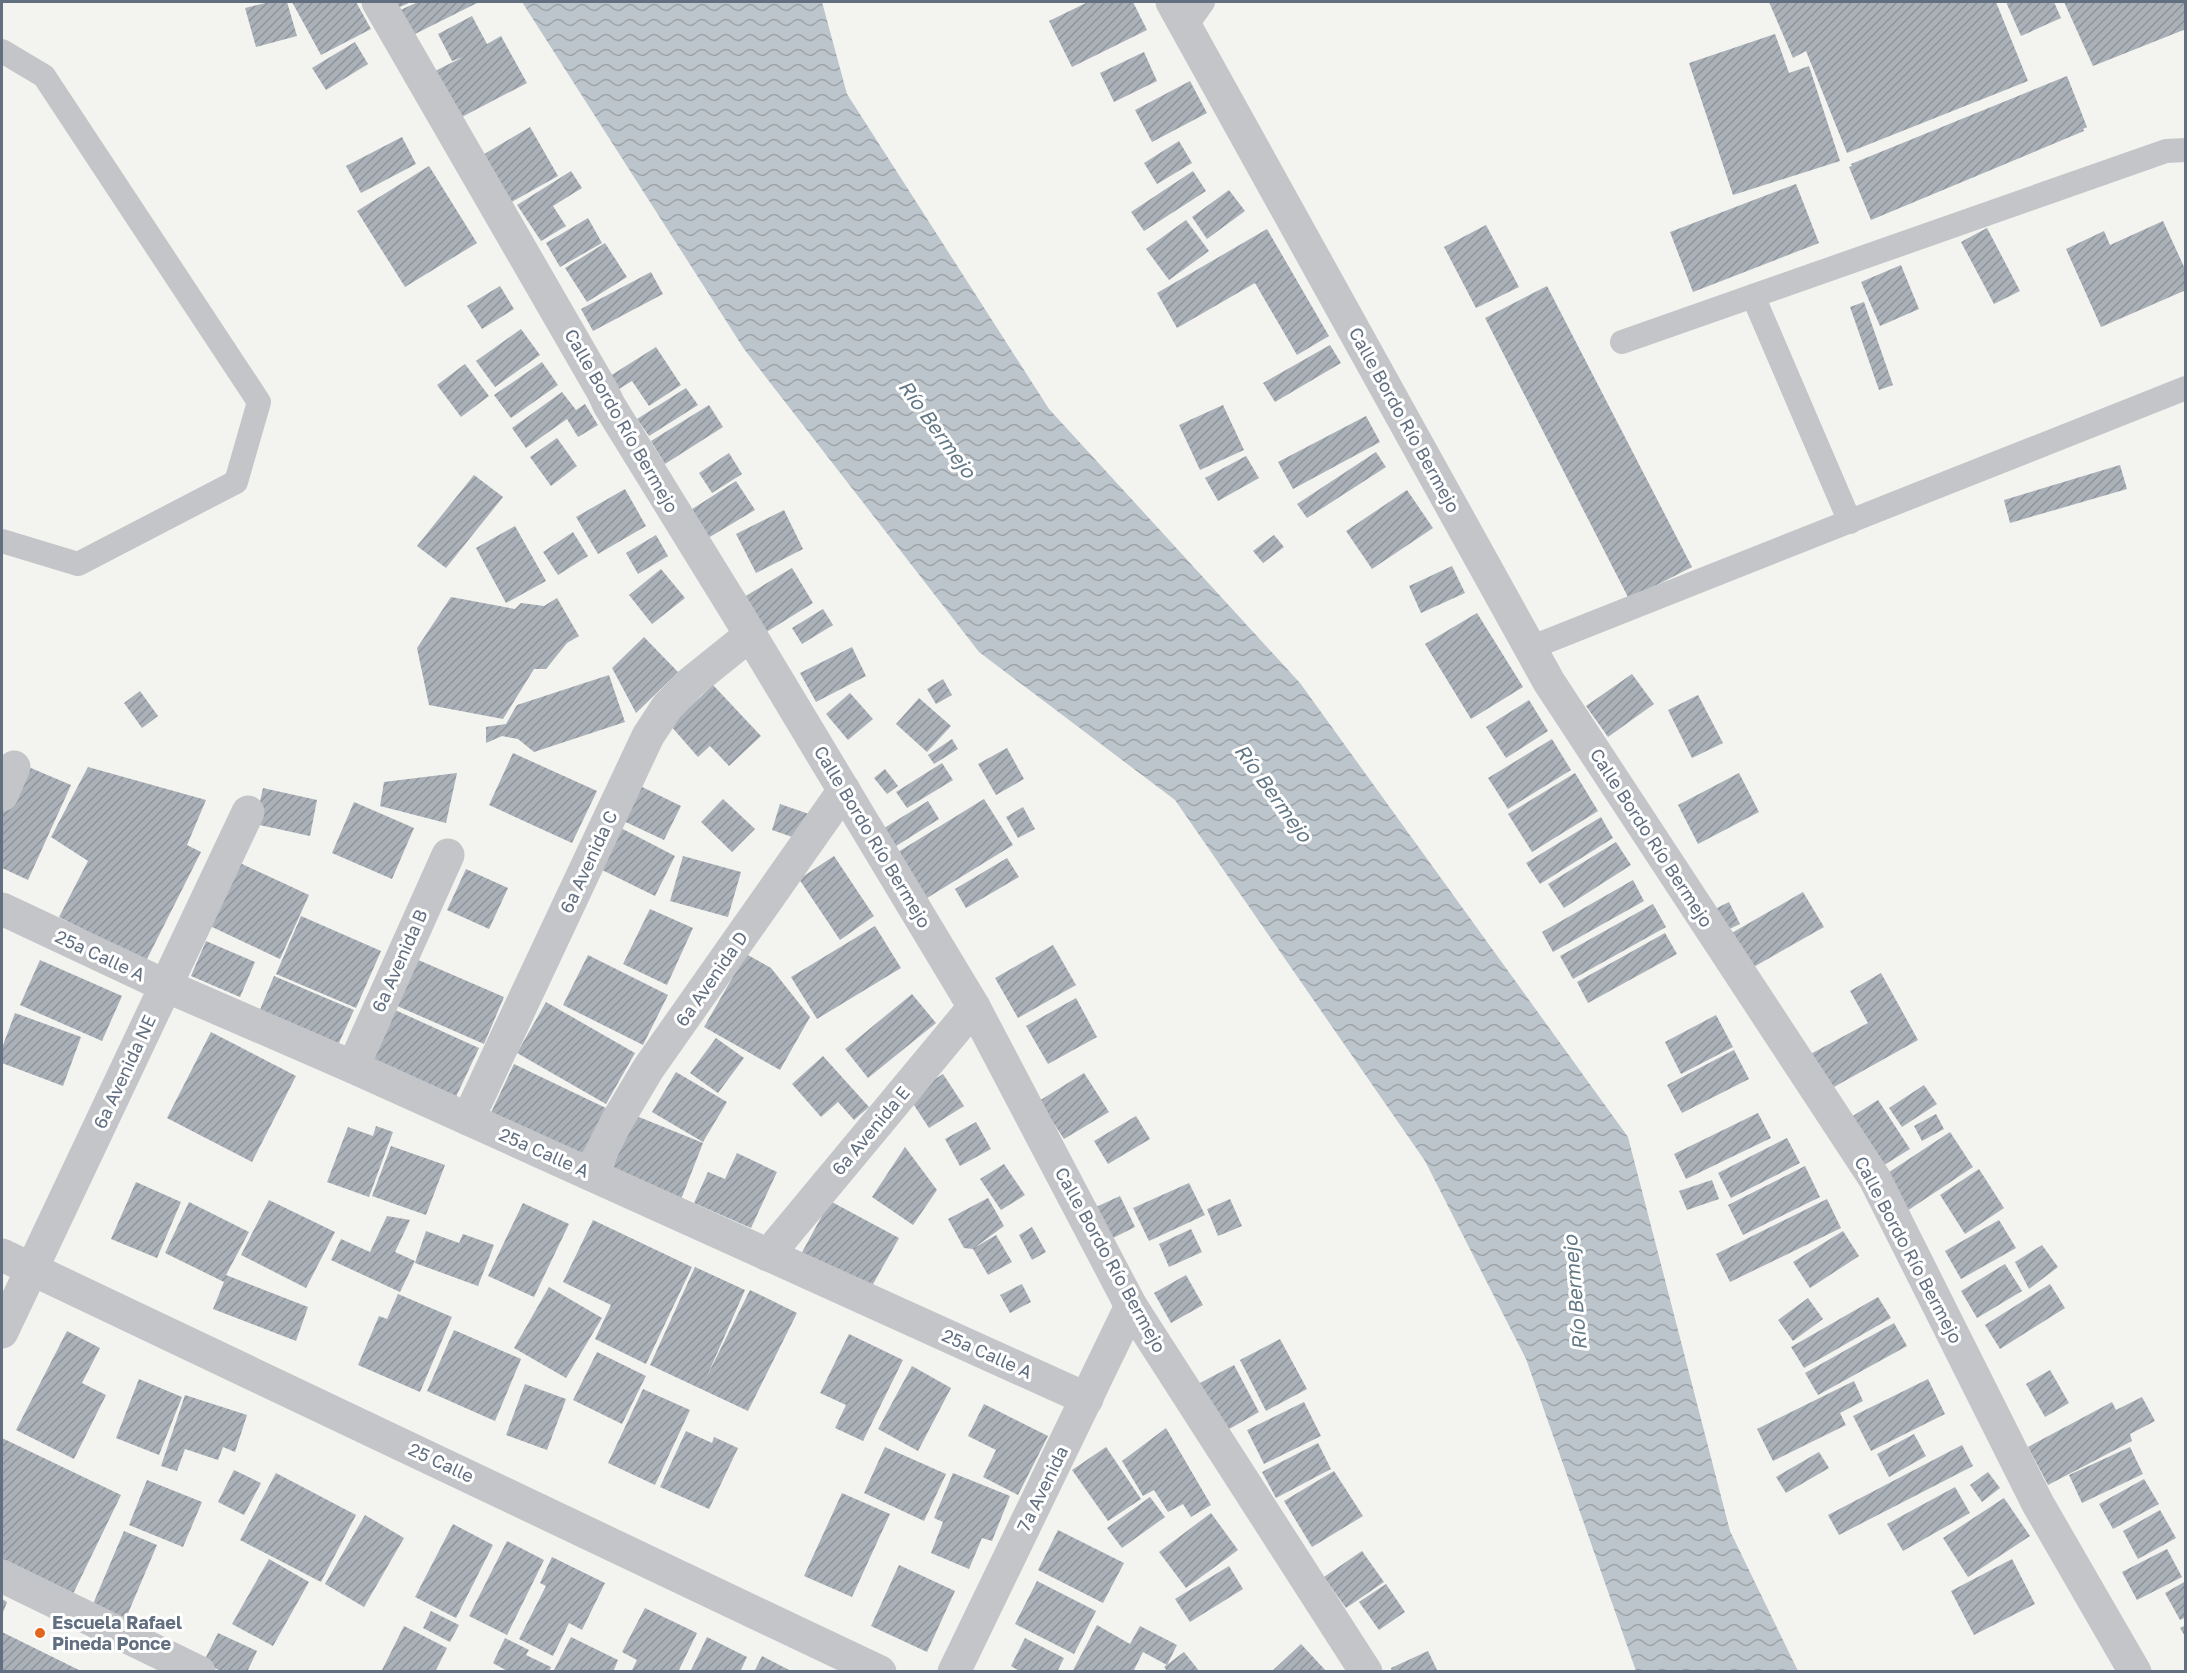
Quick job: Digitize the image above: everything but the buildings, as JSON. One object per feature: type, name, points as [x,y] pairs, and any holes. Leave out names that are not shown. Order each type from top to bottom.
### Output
[{"type":"street","name":"Calle Bordo Río Bermejo","points":[[378,2],[609,405],[974,1007],[1131,1306],[1366,1671]]},
{"type":"street","name":"Calle Bordo Río Bermejo","points":[[1187,10],[1549,682],[1875,1179],[2038,1504],[2135,1671]]},
{"type":"street","name":"6a Avenida C","points":[[468,1119],[648,736],[667,707],[688,684],[750,635]]},
{"type":"street","name":"6a Avenida D","points":[[590,1174],[648,1069],[844,790]]},
{"type":"street","name":"6a Avenida NE","points":[[2,1332],[248,812]]},
{"type":"street","name":"6a Avenida B","points":[[353,1067],[448,855]]},
{"type":"street","name":"25a Calle A","points":[[2,909],[166,986],[353,1067],[1087,1399]]},
{"type":"street","name":"6a Avenida E","points":[[768,1255],[974,1007]]},
{"type":"street","name":"25 Calle","points":[[2,1255],[880,1671]]},
{"type":"street","name":"7a Avenida","points":[[954,1671],[1131,1306]]},
{"type":"street","points":[[2,1576],[199,1671]]},
{"type":"lane","points":[[2,51],[44,76],[259,402],[236,482],[78,564],[2,541]]},
{"type":"lane","points":[[1622,342],[2166,152],[2186,150]]},
{"type":"lane","points":[[1754,296],[1850,522]]},
{"type":"lane","points":[[1530,648],[2186,388]]},
{"type":"water","name":"Río Bermejo","points":[[522,2],[822,2],[847,94],[1049,409],[1300,683],[1628,1137],[1730,1531],[1798,1671],[1636,1671],[1526,1359],[1425,1161],[1175,800],[979,652],[744,349]]},
{"type":"place","name":"Escuela Rafael Pineda Ponce","points":[[40,1633]]}]
